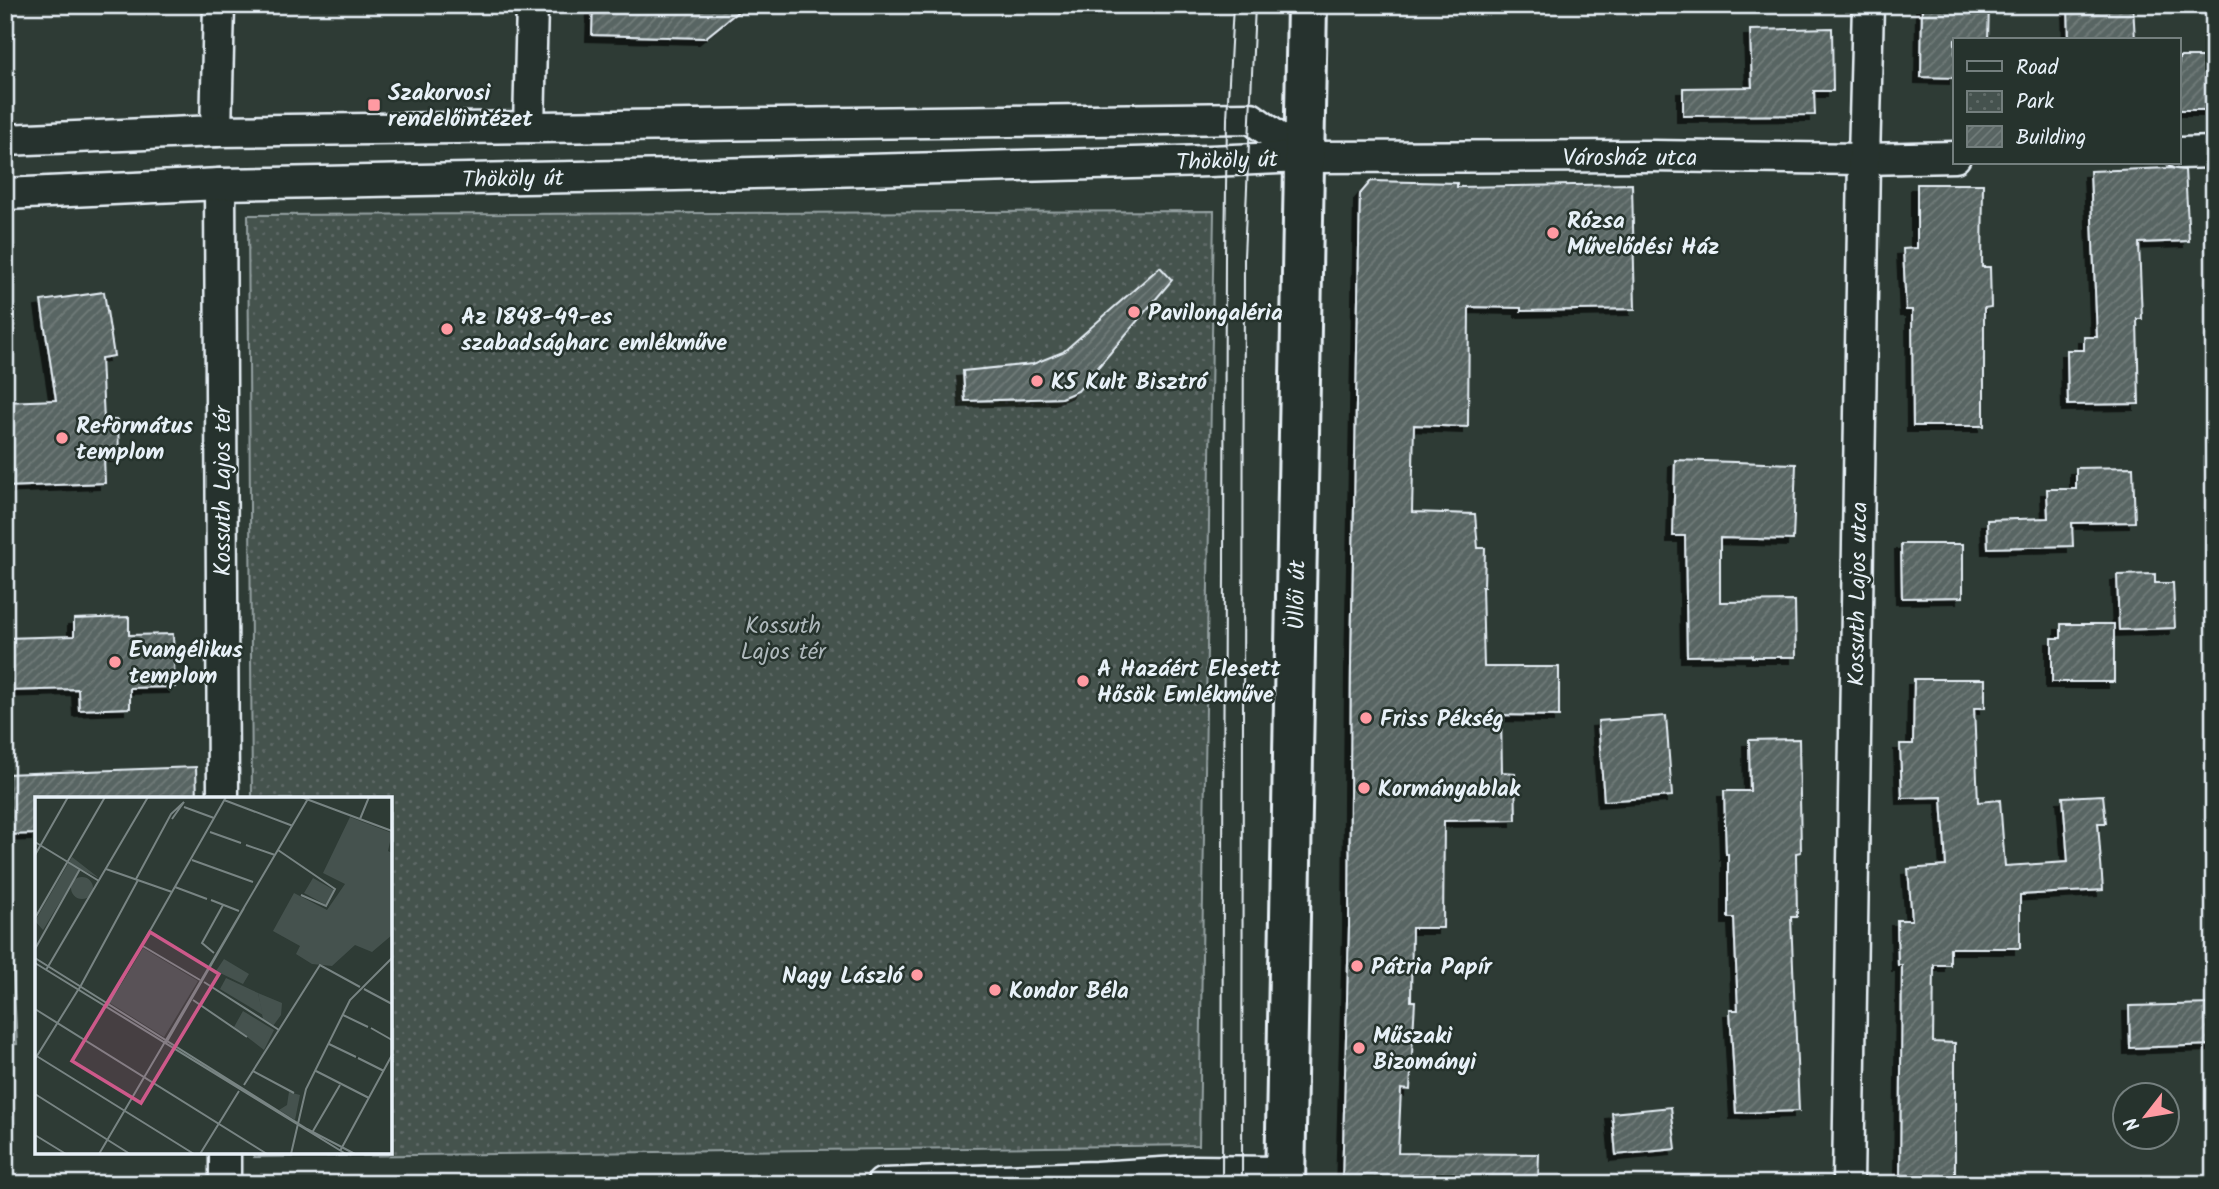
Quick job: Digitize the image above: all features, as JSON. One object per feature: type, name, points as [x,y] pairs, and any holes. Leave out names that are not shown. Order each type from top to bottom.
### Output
[{"type":"main road","name":"Üllői út","points":[[1285,1178],[1307,5]]},
{"type":"street","points":[[216,131],[219,5]]},
{"type":"street","points":[[529,127],[532,5]]},
{"type":"street","name":"Kossuth Lajos utca","points":[[1848,1184],[1868,5]]},
{"type":"street","name":"Thököly út","points":[[5,140],[216,131],[1251,118],[1304,157]]},
{"type":"street","points":[[1021,121],[1021,165]]},
{"type":"street","points":[[2180,152],[2214,152]]},
{"type":"street","name":"Thököly út","points":[[5,194],[220,184],[1304,157]]},
{"type":"street","name":"Városház utca","points":[[1304,157],[1953,157]]},
{"type":"street","name":"Kossuth Lajos tér","points":[[220,184],[223,797]]},
{"type":"street","points":[[225,1154],[225,1184]]},
{"type":"street","points":[[882,1184],[1194,1171],[1285,1178]]},
{"type":"green space","name":"Kossuth Lajos tér","points":[[1214,211],[1199,1145],[254,1157],[254,1154],[392,1154],[392,797],[252,797],[248,215]]},
{"type":"green space","points":[[7,866],[17,1044],[5,1045],[5,867]]},
{"type":"building","points":[[593,5],[746,5],[705,38],[592,35]]},
{"type":"building","points":[[1922,5],[1989,5],[1988,38],[1953,38],[1953,78],[1921,77]]},
{"type":"building","points":[[2068,5],[2133,5],[2135,38],[2069,38]]},
{"type":"building","points":[[1832,28],[1833,91],[1814,91],[1815,115],[1683,116],[1683,88],[1752,87],[1750,30]]},
{"type":"building","points":[[2180,57],[2214,57],[2214,110],[2180,110]]},
{"type":"building","points":[[2170,168],[2185,170],[2189,241],[2139,243],[2142,319],[2137,319],[2139,404],[2068,405],[2067,350],[2084,350],[2084,337],[2097,337],[2090,171]]},
{"type":"building","points":[[1371,181],[1457,183],[1457,187],[1632,184],[1635,309],[1521,311],[1521,308],[1469,307],[1468,427],[1414,425],[1412,512],[1475,514],[1478,548],[1485,548],[1482,587],[1484,667],[1559,667],[1559,716],[1501,715],[1502,772],[1515,773],[1516,820],[1444,821],[1443,928],[1412,928],[1411,1001],[1415,1001],[1410,1090],[1401,1089],[1398,1153],[1539,1154],[1538,1184],[1342,1184],[1349,927],[1360,194]]},
{"type":"building","points":[[1917,184],[1983,184],[1982,267],[1990,267],[1991,307],[1984,308],[1984,426],[1913,426],[1912,310],[1906,310],[1903,249],[1917,248]]},
{"type":"building","points":[[1160,267],[1172,280],[1078,391],[1061,398],[965,401],[963,371],[1033,364],[1063,352]]},
{"type":"building","points":[[104,292],[114,356],[101,358],[104,420],[118,420],[119,456],[104,456],[105,483],[5,487],[5,402],[56,400],[41,301]]},
{"type":"building","points":[[1675,460],[1796,464],[1793,540],[1720,538],[1720,602],[1795,601],[1796,657],[1687,656],[1685,536],[1673,536]]},
{"type":"building","points":[[2133,467],[2135,522],[2072,523],[2073,546],[1988,548],[1987,520],[2048,518],[2047,489],[2076,489],[2076,468]]},
{"type":"building","points":[[1901,544],[1963,544],[1963,597],[1902,598]]},
{"type":"building","points":[[2155,574],[2155,583],[2173,583],[2175,628],[2119,630],[2117,575]]},
{"type":"building","name":"Evangélikus templom","points":[[129,617],[129,635],[173,634],[175,687],[130,688],[130,708],[79,710],[78,689],[5,691],[5,638],[74,636],[74,619]]},
{"type":"building","points":[[2061,624],[2114,624],[2114,682],[2052,682],[2052,638],[2061,638]]},
{"type":"building","points":[[1914,679],[1985,679],[1985,708],[1974,708],[1978,802],[2000,800],[2005,866],[2068,862],[2063,797],[2103,795],[2106,823],[2098,823],[2103,890],[2020,895],[2020,948],[1950,948],[1950,965],[1934,965],[1933,1042],[1955,1043],[1955,1184],[1900,1184],[1902,965],[1898,965],[1897,920],[1912,920],[1908,869],[1946,866],[1942,797],[1902,798],[1900,744],[1913,744]]},
{"type":"building","points":[[1666,716],[1672,796],[1604,801],[1598,721]]},
{"type":"building","points":[[1799,739],[1801,852],[1796,853],[1797,917],[1791,917],[1799,1111],[1736,1113],[1730,1010],[1738,1010],[1734,918],[1728,918],[1724,791],[1750,791],[1749,740]]},
{"type":"building","points":[[196,767],[197,797],[35,797],[35,834],[5,835],[5,774]]},
{"type":"building","points":[[2214,1004],[2214,1045],[2130,1048],[2129,1006]]},
{"type":"building","points":[[1671,1107],[1676,1149],[1616,1155],[1612,1113]]},
{"type":"tram line","points":[[1222,1184],[1225,257],[1227,119],[1233,5]]},
{"type":"tram line","points":[[1242,1184],[1244,257],[1255,5]]},
{"type":"place","name":"Szakorvosi rendelőintézet","points":[[374,105]]},
{"type":"place","name":"Rózsa Művelődési Ház","points":[[1553,233]]},
{"type":"place","name":"Pavilongaléria","points":[[1134,312]]},
{"type":"place","name":"Az 1848-49-es szabadságharc emlékműve","points":[[447,329]]},
{"type":"place","name":"K5 Kult Bisztró","points":[[1037,381]]},
{"type":"place","name":"Református templom","points":[[62,438]]},
{"type":"place","name":"Evangélikus templom","points":[[115,662]]},
{"type":"place","name":"A Hazáért Elesett Hősök Emlékműve","points":[[1083,681]]},
{"type":"place","name":"Friss Pékség","points":[[1366,718]]},
{"type":"place","name":"Kormányablak","points":[[1364,788]]},
{"type":"place","name":"Pátria Papír","points":[[1357,966]]},
{"type":"place","name":"Nagy László","points":[[917,975]]},
{"type":"place","name":"Kondor Béla","points":[[995,990]]},
{"type":"place","name":"Műszaki Bizományi","points":[[1359,1048]]}]
